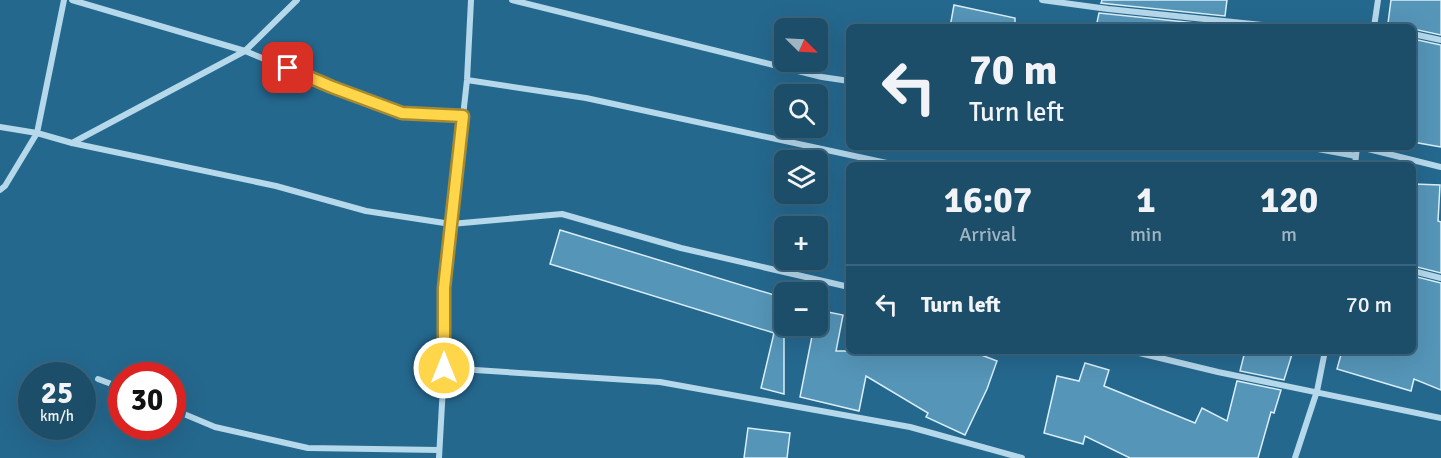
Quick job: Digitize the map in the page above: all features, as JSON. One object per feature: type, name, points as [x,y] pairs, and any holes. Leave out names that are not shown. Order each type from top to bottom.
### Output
[{"type":"street","points":[[0,190],[5,186],[37,133],[64,0]]},
{"type":"street","points":[[72,0],[245,51],[402,113],[463,116]]},
{"type":"street","points":[[72,143],[245,51],[297,0]]},
{"type":"street","points":[[439,458],[444,368],[444,288],[467,80],[471,0]]},
{"type":"street","points":[[512,0],[822,77],[846,81]]},
{"type":"street","points":[[1042,0],[1254,24]]},
{"type":"street","points":[[1375,24],[1378,0]]},
{"type":"street","points":[[1416,35],[1441,40]]},
{"type":"street","points":[[467,80],[586,98],[882,162]]},
{"type":"street","points":[[0,127],[37,133],[72,143],[276,186],[366,211],[451,224],[562,214],[681,248],[846,286]]},
{"type":"street","points":[[1323,150],[1356,156]]},
{"type":"street","points":[[1355,162],[1358,150]]},
{"type":"street","points":[[1371,150],[1441,167]]},
{"type":"street","points":[[1416,272],[1441,278]]},
{"type":"street","points":[[1143,354],[1218,372],[1441,418]]},
{"type":"street","points":[[1295,458],[1317,391],[1324,354]]},
{"type":"street","points":[[444,368],[660,382],[910,427],[1022,458]]},
{"type":"street","points":[[98,379],[108,383]]},
{"type":"street","points":[[186,416],[215,427],[308,448],[440,450]]},
{"type":"building","points":[[1102,0],[1227,0],[1225,16],[1101,3]]},
{"type":"building","points":[[1391,0],[1441,0],[1441,35],[1416,30],[1416,24],[1388,23]]},
{"type":"building","points":[[954,5],[1015,18],[1015,24],[951,24]]},
{"type":"building","points":[[1099,13],[1205,24],[1097,24]]},
{"type":"building","points":[[1416,40],[1441,45],[1441,147],[1416,143]]},
{"type":"building","points":[[1416,184],[1440,185],[1438,221],[1441,222],[1441,273],[1416,267]]},
{"type":"building","points":[[560,230],[774,295],[774,333],[550,264]]},
{"type":"building","points":[[1416,277],[1441,283],[1441,390],[1414,379],[1411,391],[1337,369],[1341,354],[1416,354]]},
{"type":"building","points":[[828,312],[843,315],[836,351],[846,351],[846,354],[979,354],[997,361],[987,389],[965,435],[926,417],[928,413],[866,376],[859,411],[800,397],[812,336],[828,336]]},
{"type":"building","points":[[774,333],[774,336],[784,336],[784,394],[761,388]]},
{"type":"building","points":[[1244,354],[1292,354],[1284,380],[1240,371]]},
{"type":"building","points":[[1085,363],[1109,370],[1104,386],[1195,423],[1202,408],[1227,421],[1237,381],[1281,390],[1274,413],[1271,412],[1258,458],[1130,458],[1085,436],[1083,444],[1044,433],[1057,376],[1079,381]]},
{"type":"building","points":[[748,428],[790,433],[787,458],[744,458]]},
{"type":"route","points":[[288,68],[402,113],[463,116],[444,288],[444,368]]}]
